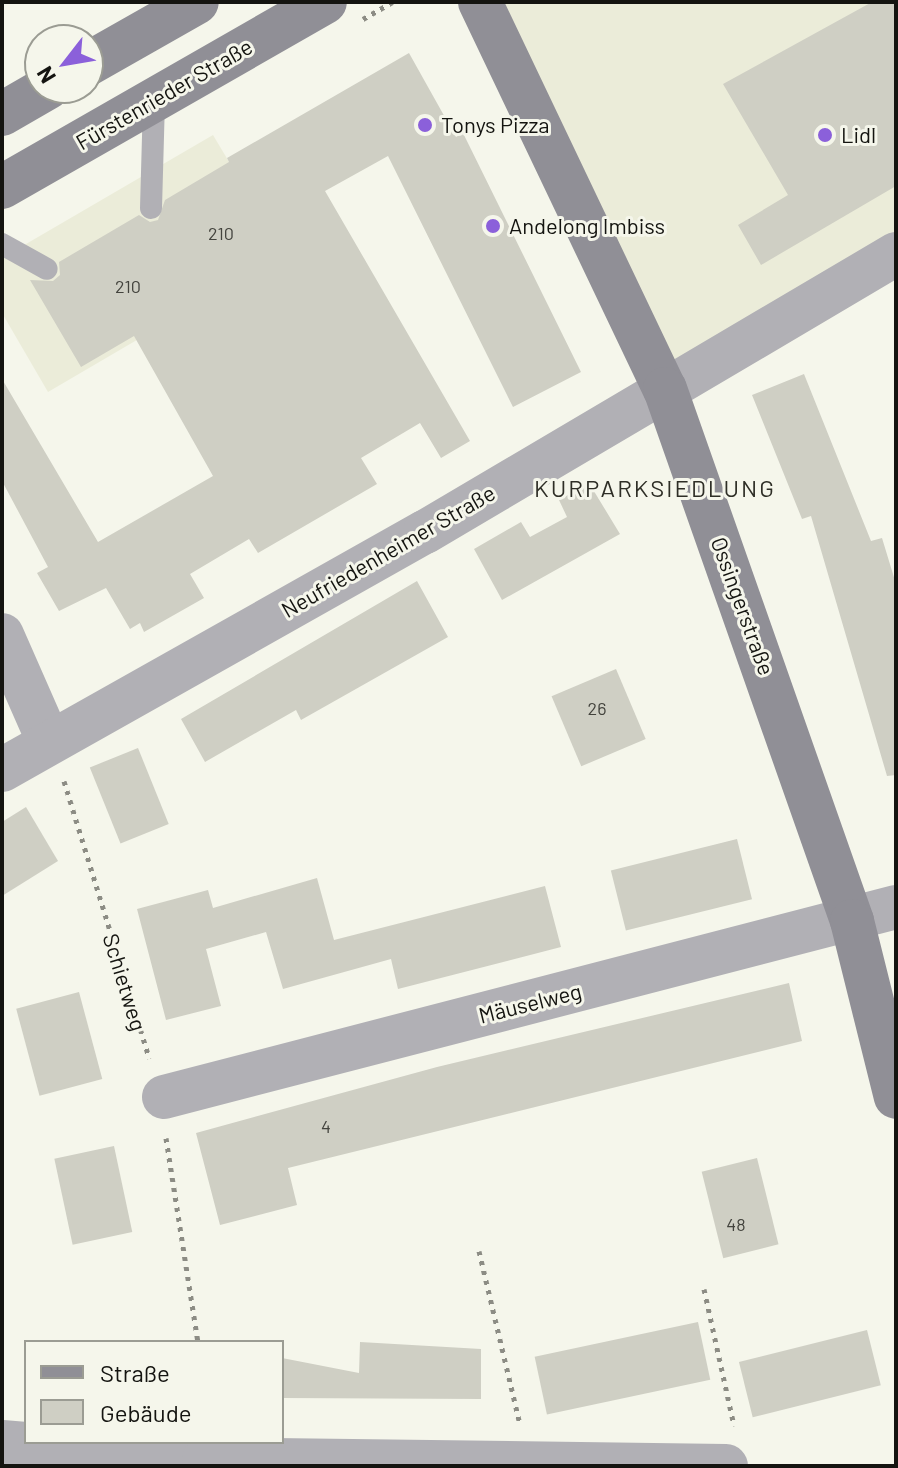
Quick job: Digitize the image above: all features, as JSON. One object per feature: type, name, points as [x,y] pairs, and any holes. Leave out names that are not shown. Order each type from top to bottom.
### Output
[{"type":"street","points":[[104,55],[197,2]]},
{"type":"street","name":"Fürstenrieder Straße","points":[[2,187],[325,2]]},
{"type":"street","name":"Ossingerstraße","points":[[480,2],[665,389],[852,921],[896,1097]]},
{"type":"street","points":[[2,114],[24,101]]},
{"type":"street","name":"Neufriedenheimer Straße","points":[[2,770],[425,532],[896,254]]},
{"type":"street","points":[[2,635],[49,742]]},
{"type":"street","name":"Mäuselweg","points":[[164,1097],[852,921],[896,907]]},
{"type":"street","points":[[2,1442],[24,1444]]},
{"type":"street","points":[[26,1444],[204,1459],[530,1465],[731,1451]]},
{"type":"lane","points":[[151,208],[154,100]]},
{"type":"lane","points":[[2,244],[47,269]]},
{"type":"path","name":"Schietweg","points":[[49,742],[164,1097],[198,1340]]},
{"type":"path","points":[[479,1251],[530,1465]]},
{"type":"path","points":[[704,1289],[731,1451]]},
{"type":"shaded area","points":[[501,2],[896,2],[896,246],[678,373]]},
{"type":"shaded area","points":[[213,135],[284,254],[48,392],[2,313],[2,258]]},
{"type":"building","name":"Lidl","points":[[872,2],[896,2],[896,186],[761,265],[738,225],[788,195],[723,84]]},
{"type":"building","points":[[409,53],[456,137],[463,133],[581,372],[513,407],[388,156],[325,191],[470,441],[441,458],[420,423],[361,458],[377,484],[258,553],[249,539],[190,574],[204,598],[144,632],[140,623],[130,629],[106,588],[59,611],[37,573],[48,567],[2,481],[2,379],[98,542],[213,476],[134,336],[81,367],[30,280],[53,281],[60,275],[59,262],[139,215],[150,222],[158,220],[165,200],[229,162],[227,158]]},
{"type":"building","points":[[804,374],[871,541],[882,538],[896,584],[896,775],[887,776],[811,516],[802,519],[752,395]]},
{"type":"building","points":[[589,483],[620,534],[502,600],[474,549],[521,522],[530,537],[567,517],[559,500]]},
{"type":"building","points":[[417,581],[448,637],[301,720],[296,710],[205,762],[181,719]]},
{"type":"building","points":[[616,669],[646,739],[581,766],[552,696]]},
{"type":"building","points":[[138,748],[169,824],[121,844],[90,767]]},
{"type":"building","points":[[26,807],[58,861],[2,896],[2,822]]},
{"type":"building","points":[[737,839],[752,899],[626,931],[611,870]]},
{"type":"building","points":[[317,878],[334,940],[545,886],[561,947],[398,989],[391,959],[283,989],[266,932],[206,949],[221,1006],[166,1020],[137,909],[208,890],[213,908]]},
{"type":"building","points":[[789,983],[802,1041],[288,1168],[297,1205],[220,1225],[196,1133],[437,1067]]},
{"type":"building","points":[[79,992],[102,1079],[40,1096],[16,1009]]},
{"type":"building","points":[[114,1146],[132,1232],[73,1245],[54,1159]]},
{"type":"building","points":[[757,1158],[779,1244],[723,1258],[702,1172]]},
{"type":"building","points":[[698,1322],[710,1380],[547,1414],[535,1357]]},
{"type":"building","points":[[867,1330],[881,1385],[753,1417],[739,1362]]},
{"type":"building","points":[[360,1342],[481,1349],[481,1399],[284,1398],[284,1358],[359,1373]]},
{"type":"place","name":"Tonys Pizza","points":[[425,125]]},
{"type":"place","name":"Lidl","points":[[825,135]]},
{"type":"place","name":"Andelong Imbiss","points":[[493,226]]},
{"type":"district","name":"KURPARKSIEDLUNG","points":[[655,488]]}]
